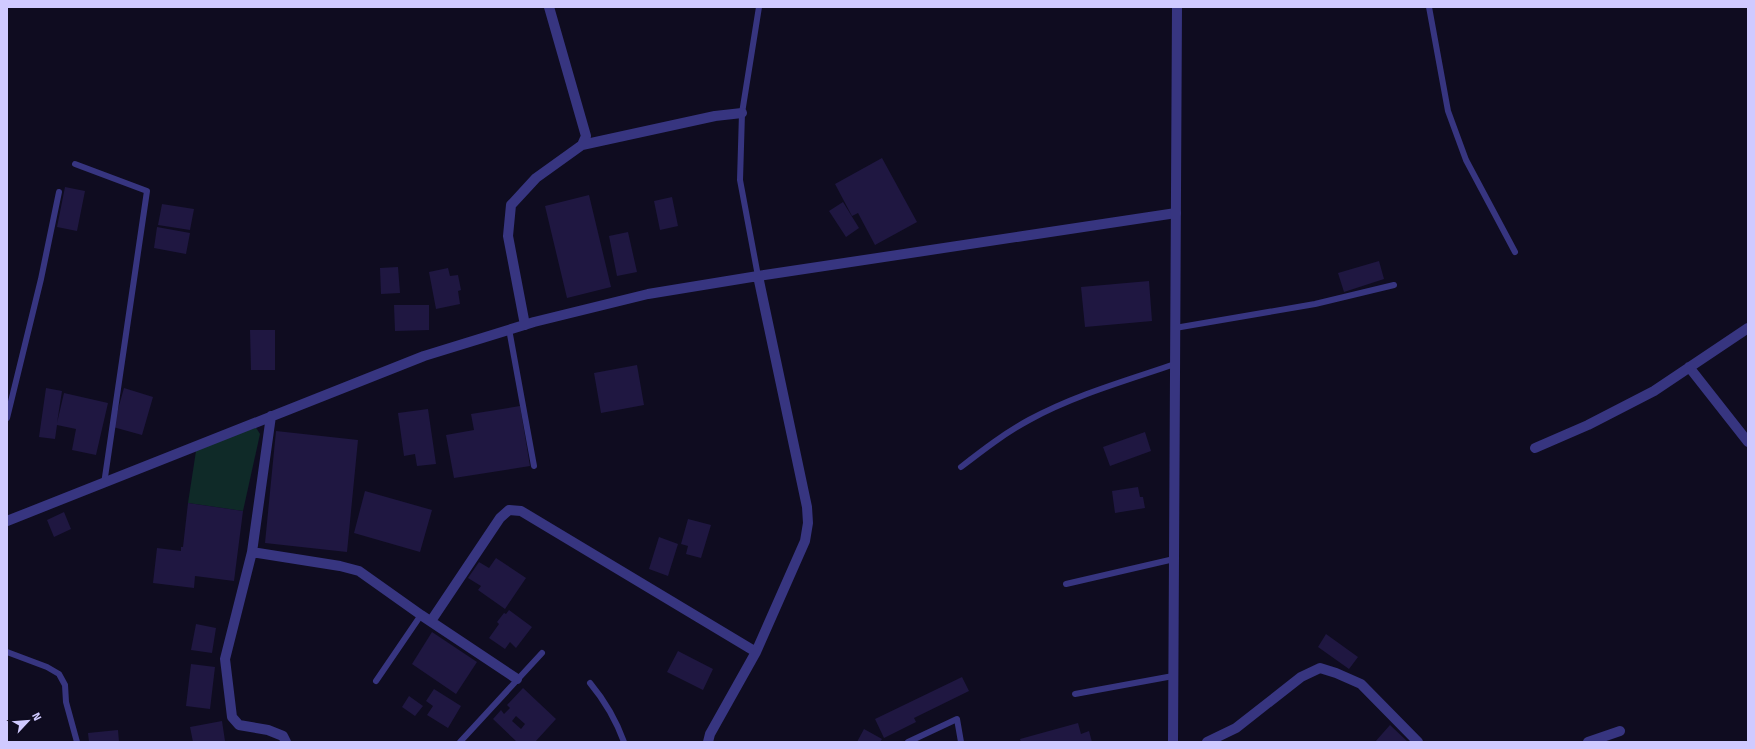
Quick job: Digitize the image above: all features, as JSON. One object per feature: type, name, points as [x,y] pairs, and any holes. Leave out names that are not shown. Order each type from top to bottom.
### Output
[{"type":"street","points":[[549,7],[586,136],[582,145]]},
{"type":"street","points":[[1173,742],[1177,7]]},
{"type":"street","points":[[525,324],[508,236],[511,205],[536,178],[582,145],[715,116],[742,113]]},
{"type":"street","points":[[7,521],[104,484],[424,356],[525,324],[648,294],[1176,213]]},
{"type":"street","points":[[708,742],[710,734],[756,652],[805,541],[808,523],[807,507],[758,276]]},
{"type":"street","points":[[1535,448],[1588,425],[1654,391],[1748,328]]},
{"type":"street","points":[[1689,367],[1748,442]]},
{"type":"street","points":[[271,416],[252,552],[225,659],[232,718],[239,725],[268,730],[283,736],[286,742]]},
{"type":"street","points":[[431,621],[500,518],[509,510],[521,511],[756,652]]},
{"type":"street","points":[[252,552],[340,566],[359,571],[421,615],[518,679]]},
{"type":"street","points":[[1207,742],[1236,728],[1301,677],[1320,668],[1361,684],[1418,742]]},
{"type":"street","points":[[1588,742],[1620,731]]},
{"type":"lane","points":[[758,276],[740,180],[742,113],[759,7]]},
{"type":"lane","points":[[1429,7],[1451,118],[1466,160],[1515,252]]},
{"type":"lane","points":[[75,164],[147,191],[104,484]]},
{"type":"lane","points":[[7,418],[41,279],[59,192]]},
{"type":"lane","points":[[1175,328],[1315,304],[1394,285]]},
{"type":"lane","points":[[509,330],[534,466]]},
{"type":"lane","points":[[961,467],[995,441],[1028,420],[1072,399],[1175,364]]},
{"type":"lane","points":[[1066,584],[1174,559]]},
{"type":"lane","points":[[376,681],[421,615]]},
{"type":"lane","points":[[7,652],[47,667],[59,674],[65,685],[66,702],[77,742]]},
{"type":"lane","points":[[460,742],[542,653]]},
{"type":"lane","points":[[1075,694],[1173,676]]},
{"type":"lane","points":[[590,683],[602,698],[619,729],[624,742]]},
{"type":"lane","points":[[908,742],[957,719],[961,742]]},
{"type":"green space","points":[[255,426],[260,434],[243,511],[188,503],[196,451]]},
{"type":"building","points":[[882,158],[917,222],[875,245],[858,213],[852,216],[835,184]]},
{"type":"building","points":[[65,187],[85,191],[77,231],[57,227]]},
{"type":"building","points":[[589,195],[611,287],[567,298],[545,206]]},
{"type":"building","points":[[672,197],[678,226],[660,230],[654,201]]},
{"type":"building","points":[[843,202],[859,228],[846,237],[829,211]]},
{"type":"building","points":[[162,204],[194,209],[190,230],[158,225]]},
{"type":"building","points":[[157,227],[190,233],[186,254],[154,248]]},
{"type":"building","points":[[628,232],[637,272],[617,276],[609,236]]},
{"type":"building","points":[[1379,261],[1384,279],[1344,292],[1338,273]]},
{"type":"building","points":[[398,267],[400,293],[381,294],[380,268]]},
{"type":"building","points":[[448,268],[450,276],[458,275],[461,290],[458,291],[460,304],[436,309],[429,272]]},
{"type":"building","points":[[1149,281],[1152,321],[1085,327],[1081,287]]},
{"type":"building","points":[[394,305],[429,305],[429,330],[395,331]]},
{"type":"building","points":[[250,330],[275,330],[275,370],[251,370]]},
{"type":"building","points":[[637,365],[644,405],[601,413],[594,373]]},
{"type":"building","points":[[46,388],[62,391],[57,423],[64,393],[108,403],[96,455],[72,450],[76,429],[57,425],[55,439],[39,437]]},
{"type":"building","points":[[124,388],[153,397],[142,435],[113,427]]},
{"type":"building","points":[[520,406],[530,466],[454,478],[446,435],[474,430],[471,414]]},
{"type":"building","points":[[428,409],[436,464],[417,466],[415,454],[404,456],[398,413]]},
{"type":"building","points":[[276,431],[358,440],[347,552],[265,543]]},
{"type":"building","points":[[1145,432],[1151,451],[1110,466],[1103,447]]},
{"type":"building","points":[[1138,487],[1140,497],[1143,497],[1145,508],[1115,513],[1112,491]]},
{"type":"building","points":[[365,491],[432,510],[420,552],[354,533]]},
{"type":"building","points":[[188,503],[243,511],[234,581],[195,576],[194,588],[153,583],[157,548],[181,551],[181,547],[183,547]]},
{"type":"building","points":[[64,512],[71,529],[54,537],[47,520]]},
{"type":"building","points":[[688,519],[711,525],[701,558],[686,554],[688,546],[681,544]]},
{"type":"building","points":[[659,537],[678,544],[668,576],[649,569]]},
{"type":"building","points":[[496,558],[526,578],[505,609],[478,590],[481,586],[468,578],[479,562],[489,568]]},
{"type":"building","points":[[509,610],[532,627],[516,648],[510,642],[505,649],[489,638],[499,624],[497,622],[504,613],[506,614]]},
{"type":"building","points":[[196,624],[216,628],[212,653],[191,650]]},
{"type":"building","points":[[432,632],[477,662],[456,694],[412,664]]},
{"type":"building","points":[[1326,634],[1358,657],[1349,669],[1318,647]]},
{"type":"building","points":[[678,651],[713,669],[703,690],[667,672]]},
{"type":"building","points":[[191,664],[215,667],[210,709],[186,706]]},
{"type":"building","points":[[962,677],[969,691],[914,718],[916,722],[884,738],[875,719]]},
{"type":"building","points":[[523,688],[556,719],[535,742],[517,742],[493,719],[501,710],[504,714],[510,708],[507,705]],"holes":[[[516,716],[525,724],[521,729],[512,721]]]},
{"type":"building","points":[[434,689],[461,706],[448,728],[427,715],[433,706],[426,701]]},
{"type":"building","points":[[409,696],[423,706],[415,716],[402,707]]},
{"type":"building","points":[[222,721],[225,741],[193,742],[190,727]]},
{"type":"building","points":[[1078,723],[1081,734],[1089,731],[1092,742],[1021,742],[1020,739]]},
{"type":"building","points":[[1390,725],[1408,742],[1375,742]]},
{"type":"building","points":[[864,729],[882,739],[880,742],[857,742]]},
{"type":"building","points":[[118,730],[119,742],[89,742],[88,733]]}]
